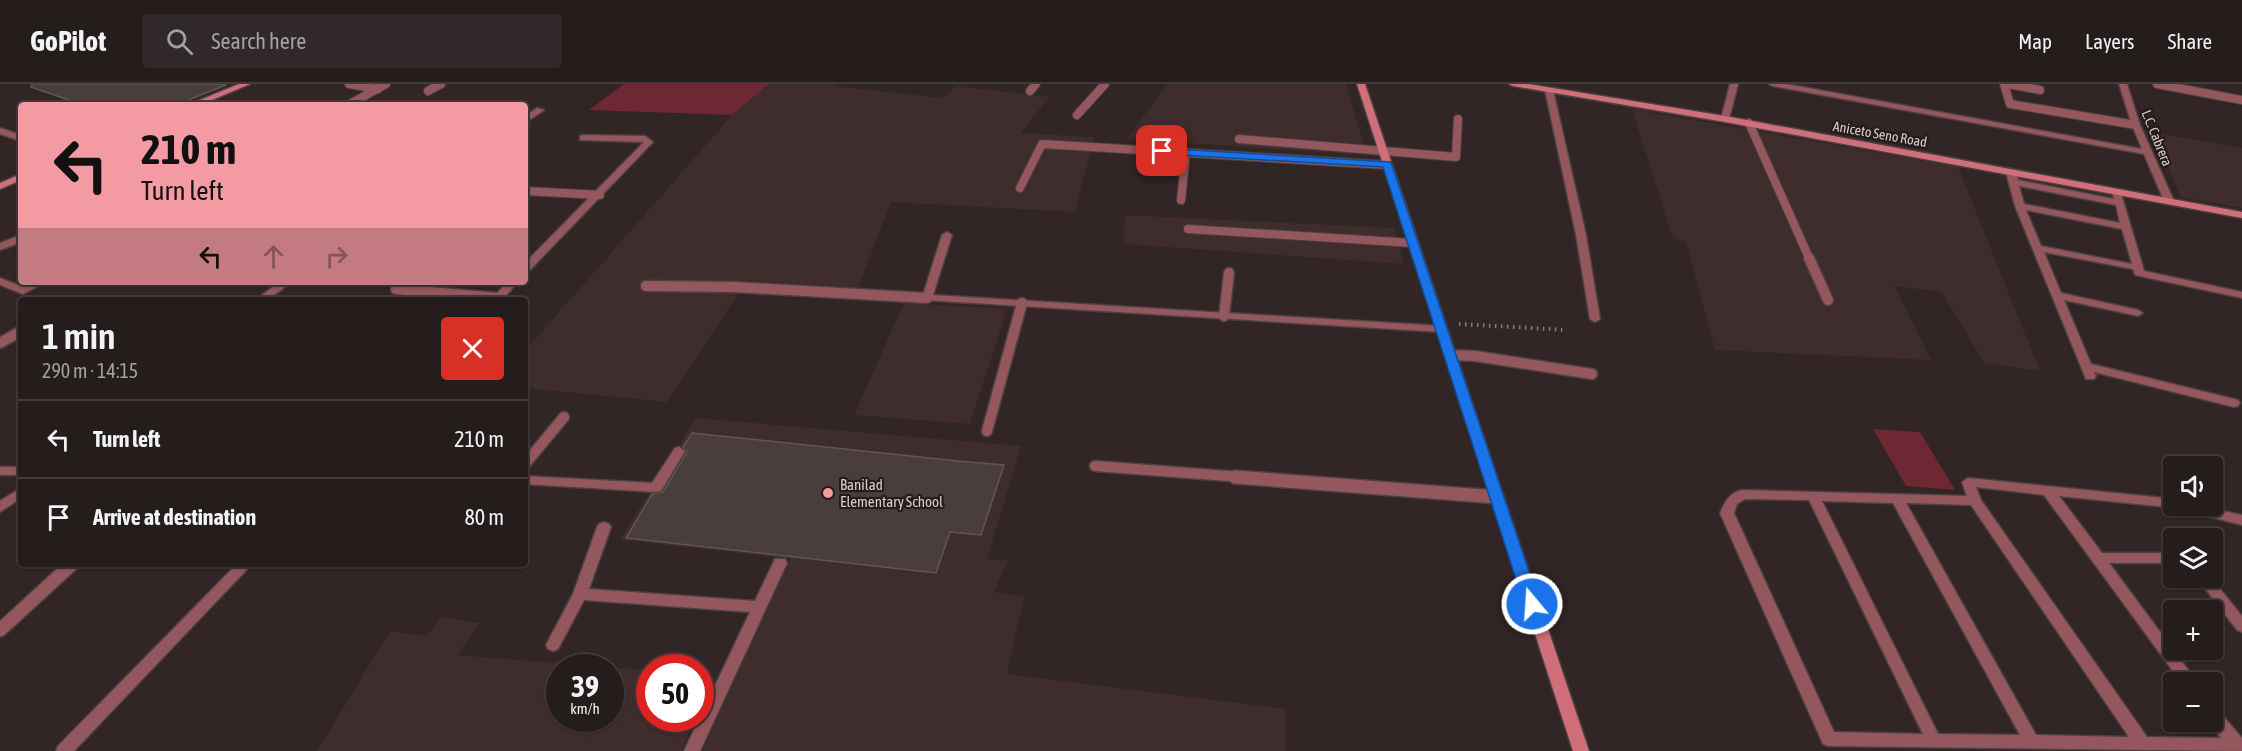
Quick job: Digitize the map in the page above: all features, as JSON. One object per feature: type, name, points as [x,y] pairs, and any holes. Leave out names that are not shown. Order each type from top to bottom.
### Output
[{"type":"main road","points":[[201,102],[246,84]]},
{"type":"main road","points":[[1361,84],[1581,751]]},
{"type":"main road","name":"Aniceto Seno Road","points":[[1513,84],[1749,123],[2012,177],[2116,192],[2242,215]]},
{"type":"main road","points":[[0,186],[18,178]]},
{"type":"street","points":[[1725,119],[1734,84]]},
{"type":"street","points":[[1773,84],[2146,152]]},
{"type":"street","name":"L.C. Cabrera","points":[[2123,84],[2146,152],[2169,201]]},
{"type":"street","points":[[1549,90],[1581,235],[1595,319]]},
{"type":"street","points":[[528,118],[540,110]]},
{"type":"street","points":[[0,131],[18,137]]},
{"type":"street","points":[[528,266],[600,195],[649,142],[645,139],[583,138]]},
{"type":"street","points":[[2118,203],[2012,177],[2020,206],[2089,372],[2234,404]]},
{"type":"street","points":[[2116,192],[2139,273],[2242,295]]},
{"type":"street","points":[[2020,206],[2122,226]]},
{"type":"street","points":[[947,235],[927,298],[1224,316],[1441,326]]},
{"type":"street","points":[[0,248],[18,239]]},
{"type":"street","points":[[2038,248],[2130,267]]},
{"type":"street","points":[[0,281],[23,291],[35,285]]},
{"type":"street","points":[[264,297],[282,285]]},
{"type":"street","points":[[499,297],[510,285]]},
{"type":"street","points":[[2057,295],[2138,313]]},
{"type":"street","points":[[528,480],[656,488],[679,451]]},
{"type":"street","points":[[0,471],[18,471]]},
{"type":"street","points":[[2142,743],[1975,501],[1968,482],[2163,503]]},
{"type":"street","points":[[2047,489],[2182,672]]},
{"type":"street","points":[[0,507],[18,494]]},
{"type":"street","points":[[1975,501],[1742,494],[1731,502],[1727,513],[1829,739],[2239,745]]},
{"type":"street","points":[[1814,496],[1934,741]]},
{"type":"street","points":[[1897,499],[2032,742]]},
{"type":"street","points":[[2223,516],[2242,520]]},
{"type":"street","points":[[554,645],[580,594],[604,527]]},
{"type":"street","points":[[2097,558],[2163,558]]},
{"type":"street","points":[[692,751],[780,562]]},
{"type":"street","points":[[64,751],[242,567]]},
{"type":"street","points":[[2212,588],[2242,626]]},
{"type":"street","points":[[580,594],[758,607]]},
{"type":"street","points":[[2223,727],[2239,745]]},
{"type":"lane","points":[[349,84],[378,89]]},
{"type":"lane","points":[[354,102],[387,84]]},
{"type":"lane","points":[[428,91],[441,84]]},
{"type":"lane","points":[[1030,92],[1036,84]]},
{"type":"lane","points":[[1077,115],[1105,84]]},
{"type":"lane","points":[[2040,90],[2006,84],[2010,104],[2136,126]]},
{"type":"lane","points":[[2157,84],[2242,100]]},
{"type":"lane","points":[[1239,139],[1455,157],[1458,119]]},
{"type":"lane","points":[[1749,123],[1828,300]]},
{"type":"lane","points":[[1020,188],[1042,144],[1388,165]]},
{"type":"lane","points":[[1181,200],[1186,152]]},
{"type":"lane","points":[[528,191],[600,195]]},
{"type":"lane","points":[[1188,230],[1413,243]]},
{"type":"lane","points":[[1224,316],[1229,273]]},
{"type":"lane","points":[[646,286],[734,287],[927,298]]},
{"type":"lane","points":[[396,289],[477,297]]},
{"type":"lane","points":[[987,431],[1022,303]]},
{"type":"lane","points":[[0,344],[18,333]]},
{"type":"lane","points":[[1450,355],[1475,356],[1592,374]]},
{"type":"lane","points":[[528,460],[564,417]]},
{"type":"lane","points":[[1095,465],[1497,497]]},
{"type":"lane","points":[[0,630],[69,567]]},
{"type":"path","points":[[1441,326],[1567,330]]},
{"type":"shaded area","points":[[624,84],[769,84],[732,115],[589,110]]},
{"type":"shaded area","points":[[769,84],[835,84],[833,86],[943,98],[956,86],[1049,97],[1021,133],[1094,137],[1075,212],[891,202],[858,288],[747,280],[667,402],[528,388],[528,348],[732,115]]},
{"type":"shaded area","points":[[1168,84],[1346,84],[1367,155],[1126,139]]},
{"type":"shaded area","points":[[1632,109],[1958,167],[2040,371],[1984,363],[1942,292],[1894,286],[1931,360],[1715,350],[1686,241],[1673,239]]},
{"type":"shaded area","points":[[2156,133],[2242,148],[2242,208],[2180,197]]},
{"type":"shaded area","points":[[1125,215],[1394,228],[1404,264],[1124,244]]},
{"type":"shaded area","points":[[904,303],[1007,309],[970,424],[854,415]]},
{"type":"shaded area","points":[[696,418],[1021,446],[987,559],[1008,561],[994,592],[1024,597],[1007,674],[1286,709],[1286,751],[702,751],[711,732],[714,732],[714,725],[790,559],[620,540]]},
{"type":"shaded area","points":[[1873,429],[1920,432],[1955,490],[1906,486]]},
{"type":"shaded area","points":[[441,617],[480,623],[457,655],[546,662],[546,732],[624,732],[624,668],[636,669],[636,732],[689,732],[681,751],[317,751],[390,631],[427,636]]},
{"type":"building","points":[[32,84],[226,84],[184,102],[74,102],[31,87]]},
{"type":"building","name":"Banilad Elementary School","points":[[692,433],[1004,465],[981,535],[950,532],[936,573],[626,538],[652,494],[663,492],[687,452],[683,447]]},
{"type":"place","name":"Banilad Elementary School","points":[[828,493]]},
{"type":"route","points":[[1162,151],[1388,165],[1532,604]]}]
